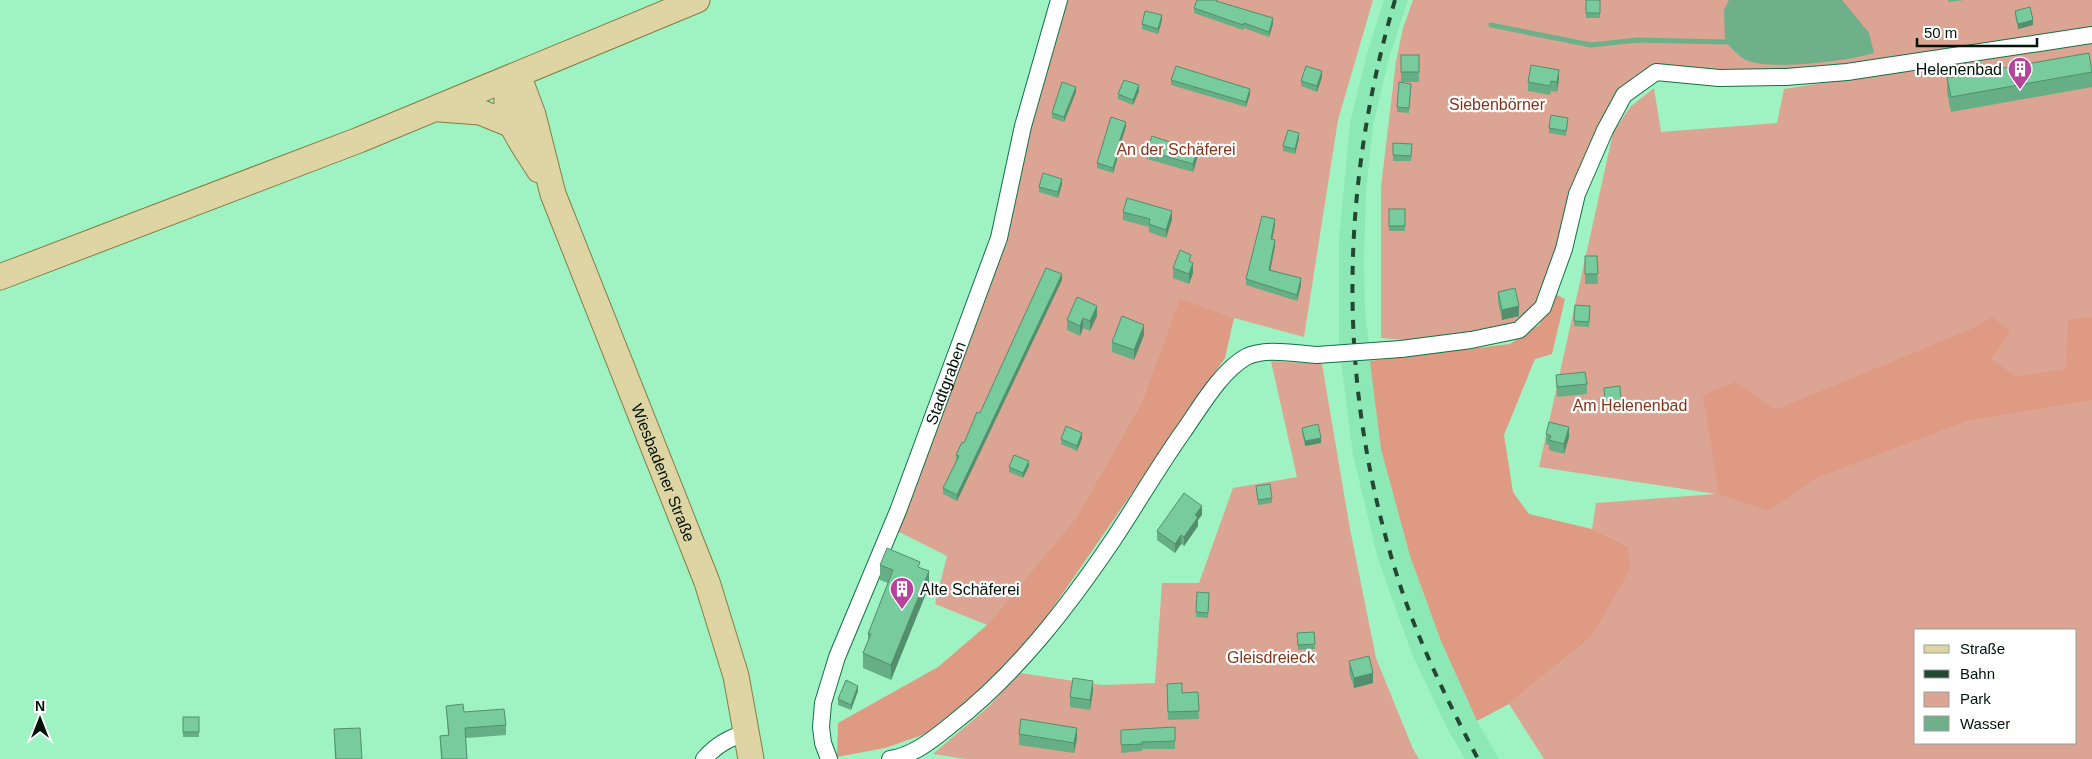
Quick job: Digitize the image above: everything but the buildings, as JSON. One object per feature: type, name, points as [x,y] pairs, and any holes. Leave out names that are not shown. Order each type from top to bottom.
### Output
[{"type":"main road","points":[[0,277],[359,140],[697,0]]},
{"type":"main road","name":"Wiesbadener Straße","points":[[518,75],[508,92],[508,109],[512,125],[553,194]]},
{"type":"main road","name":"Wiesbadener Straße","points":[[518,75],[533,115],[553,194],[707,582],[734,667],[751,759]]},
{"type":"main road","points":[[435,108],[480,112],[512,125]]},
{"type":"street","name":"Stadtgraben","points":[[829,759],[823,743],[821,727],[823,703],[837,657],[898,511],[999,238],[1023,126],[1059,0]]},
{"type":"street","points":[[890,759],[902,757],[924,746],[981,702],[1050,628],[1114,539],[1161,462],[1222,378],[1247,357],[1266,352],[1318,355],[1401,349],[1471,340],[1519,330],[1543,307],[1564,249],[1577,194],[1605,130],[1624,95],[1656,72],[1720,78],[1786,77],[1838,73],[2092,35]]},
{"type":"street","points":[[704,759],[731,739],[747,734]]},
{"type":"shaded area","points":[[1384,0],[1408,0],[1388,62],[1373,126],[1366,190],[1365,310],[1381,449],[1410,556],[1441,641],[1477,721],[1499,759],[1465,759],[1449,732],[1412,654],[1378,559],[1353,455],[1339,345],[1339,239],[1350,123],[1366,57]]},
{"type":"shaded area","points":[[1557,295],[1565,299],[1552,354],[1535,359],[1504,435],[1513,492],[1529,514],[1592,529],[1628,546],[1631,568],[1590,638],[1509,704],[1477,721],[1441,641],[1410,556],[1381,449],[1370,361],[1510,344],[1539,325]]},
{"type":"shaded area","points":[[1180,299],[1234,318],[1225,358],[1034,635],[985,687],[925,734],[885,748],[837,757],[838,723],[938,667],[987,625],[1077,516],[1142,401]]},
{"type":"shaded area","points":[[1993,317],[2010,332],[1991,359],[2017,377],[2066,369],[2068,320],[2092,317],[2092,400],[1967,421],[1816,478],[1769,511],[1719,494],[1703,395],[1736,382],[1775,410],[1969,330]]},
{"type":"green space","name":"An der Schäferei","points":[[1065,0],[1373,0],[1338,120],[1304,337],[1234,318],[1180,300],[1142,401],[1077,516],[987,625],[935,604],[947,556],[895,530],[1002,242],[1026,125]]},
{"type":"green space","name":"Siebenbörner","points":[[1413,0],[2092,0],[2092,27],[1936,53],[1780,72],[1720,72],[1654,68],[1616,96],[1543,307],[1519,329],[1444,343],[1381,338],[1381,187],[1396,61],[1403,28]]},
{"type":"green space","name":"Am Helenenbad","points":[[2092,41],[2092,759],[1544,759],[1509,704],[1590,638],[1628,546],[1592,529],[1596,503],[1716,494],[1539,467],[1613,133],[1630,107],[1654,88],[1661,132],[1777,123],[1784,89]]},
{"type":"green space","name":"Gleisdreieck","points":[[1271,361],[1322,364],[1350,529],[1376,658],[1413,749],[1419,759],[966,759],[933,754],[987,708],[1020,673],[1102,685],[1155,683],[1162,583],[1199,583],[1233,488],[1297,477]]},
{"type":"water","points":[[1729,0],[1842,0],[1869,33],[1874,53],[1809,64],[1773,65],[1746,60],[1725,42],[1724,10]]},
{"type":"waterway","name":"Siebenbörner","points":[[1491,25],[1591,45],[1638,40],[1725,42]]},
{"type":"railway","points":[[1395,0],[1376,74],[1362,149],[1355,223],[1352,298],[1356,372],[1366,446],[1381,520],[1403,594],[1438,678],[1478,759]]},
{"type":"place","name":"Helenenbad","points":[[2020,90]]},
{"type":"place","name":"Alte Schäferei","points":[[902,610]]}]
